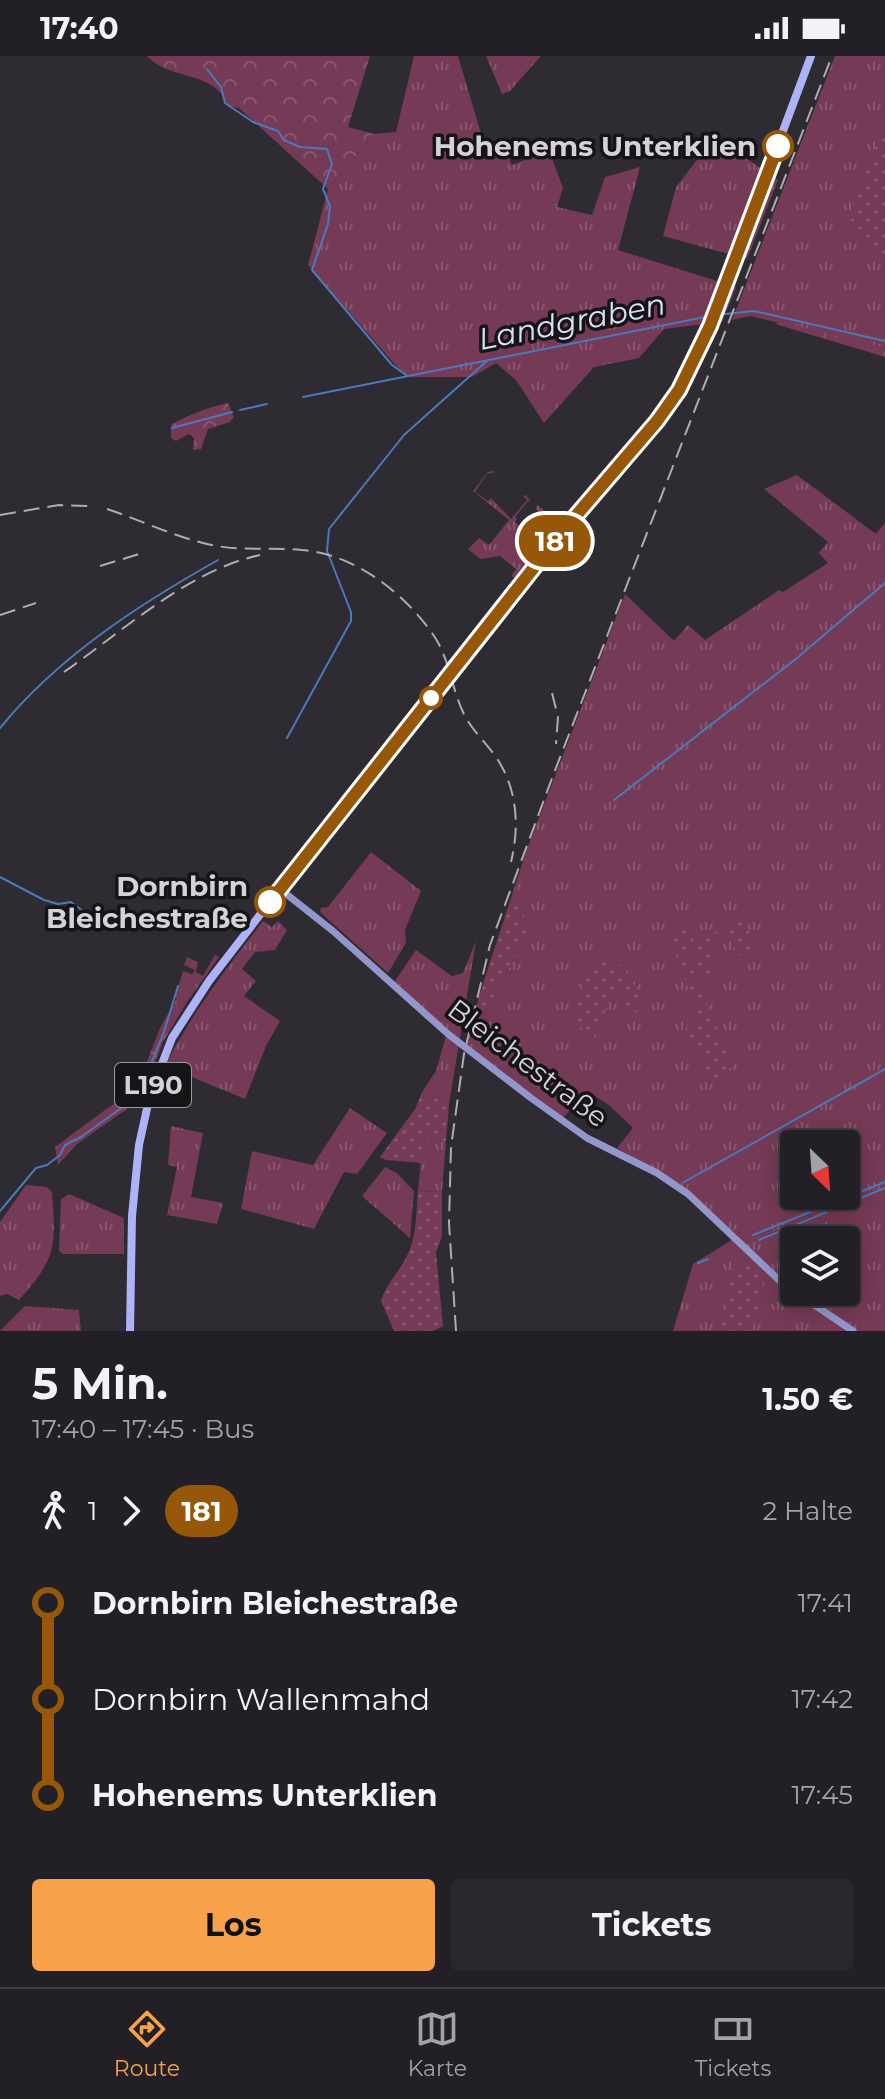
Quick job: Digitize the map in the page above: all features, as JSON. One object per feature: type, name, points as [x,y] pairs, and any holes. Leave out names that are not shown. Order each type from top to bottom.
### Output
[{"type":"main road","name":"L190","points":[[130,1331],[135,1177],[145,1112],[172,1038],[194,1001],[280,889],[562,532],[669,404],[690,372],[717,310],[811,56]]},
{"type":"main road","name":"Bleichestraße","points":[[280,889],[448,1034],[587,1138],[657,1173],[688,1194],[780,1278]]},
{"type":"main road","name":"Bleichestraße","points":[[816,1306],[853,1331]]},
{"type":"green space","points":[[147,56],[370,56],[348,127],[374,134],[328,189],[239,108],[228,106],[214,87],[157,64]]},
{"type":"green space","points":[[414,56],[458,56],[485,147],[503,144],[512,165],[549,150],[563,188],[557,207],[592,215],[605,177],[640,167],[618,250],[736,287],[722,322],[664,329],[639,358],[594,367],[544,423],[516,380],[496,363],[472,377],[406,377],[308,265],[328,189],[374,134],[396,132]]},
{"type":"green space","points":[[486,56],[541,56],[510,91],[502,94]]},
{"type":"green space","points":[[835,56],[885,56],[885,348],[750,316],[732,320]]},
{"type":"green space","points":[[881,133],[885,135],[885,255],[848,217]]},
{"type":"green space","points":[[727,145],[778,180],[747,259],[663,236],[676,187],[697,160]]},
{"type":"green space","points":[[781,322],[885,348],[885,357],[775,324]]},
{"type":"green space","points":[[228,403],[234,417],[230,422],[208,429],[201,449],[193,450],[194,438],[189,434],[176,441],[171,438],[171,425],[198,412]]},
{"type":"green space","points":[[496,472],[487,474],[475,492],[488,501],[491,498],[511,519],[527,500],[523,496],[526,495],[531,502],[528,501],[515,517],[515,522],[530,535],[536,531],[540,533],[547,520],[536,509],[537,505],[559,522],[516,579],[511,576],[516,569],[500,556],[480,559],[468,549],[479,538],[489,545],[509,520],[473,491],[487,473]]},
{"type":"green space","points":[[797,475],[876,534],[885,523],[885,1331],[673,1331],[693,1264],[738,1236],[681,1185],[617,1148],[633,1128],[609,1105],[587,1091],[562,1119],[467,1046],[530,929],[518,904],[510,901],[625,594],[674,641],[688,625],[705,640],[779,590],[783,592],[828,563],[819,553],[828,542],[764,489]]},
{"type":"green space","points":[[371,852],[421,891],[405,930],[406,943],[388,973],[320,912],[321,908],[328,907]]},
{"type":"green space","points":[[510,901],[518,904],[530,929],[467,1046],[479,996]]},
{"type":"green space","points":[[263,921],[272,927],[278,921],[287,930],[275,950],[255,952],[242,969],[256,981],[244,996],[280,1021],[266,1046],[245,1099],[165,1066],[198,1009]]},
{"type":"green space","points":[[744,921],[756,946],[739,956],[726,929],[705,947],[718,971],[704,977],[694,954],[687,957],[733,1066],[712,1082],[686,1026],[700,1019],[675,953],[671,932],[691,927],[694,949],[726,925]]},
{"type":"green space","points":[[476,941],[449,1104],[422,1092],[436,1071],[447,1032],[393,984],[416,950],[452,976],[463,973]]},
{"type":"green space","points":[[215,955],[219,957],[187,1002],[175,998],[183,971],[192,974],[195,970],[184,965],[187,957],[198,962],[196,972],[203,976]]},
{"type":"green space","points":[[603,961],[625,966],[643,1004],[630,1018],[622,1004],[625,994],[615,985],[595,1038],[592,1038],[571,1018],[583,983]]},
{"type":"green space","points":[[177,998],[187,1002],[163,1042],[141,1099],[77,1144],[58,1165],[55,1147],[109,1107],[128,1097],[138,1084],[160,1028]]},
{"type":"green space","points":[[422,1092],[449,1104],[446,1141],[423,1139],[421,1163],[380,1157],[415,1109]]},
{"type":"green space","points":[[350,1108],[387,1133],[357,1174],[344,1172],[314,1229],[241,1209],[252,1151],[313,1165]]},
{"type":"green space","points":[[171,1126],[203,1133],[191,1197],[223,1203],[217,1224],[167,1215],[177,1167],[168,1165]]},
{"type":"green space","points":[[423,1139],[446,1141],[442,1192],[418,1191]]},
{"type":"green space","points":[[385,1167],[397,1173],[414,1191],[410,1238],[362,1196]]},
{"type":"green space","points":[[26,1185],[47,1187],[52,1192],[54,1226],[47,1262],[19,1300],[7,1294],[0,1296],[0,1222]]},
{"type":"green space","points":[[418,1191],[442,1192],[442,1237],[436,1252],[443,1326],[433,1331],[394,1331],[381,1301],[413,1240]]},
{"type":"green space","points":[[69,1194],[124,1218],[124,1254],[63,1254],[59,1251],[61,1199]]},
{"type":"green space","points":[[735,1264],[747,1264],[765,1282],[752,1331],[718,1331]]},
{"type":"green space","points":[[25,1306],[79,1310],[81,1331],[0,1331]]},
{"type":"waterway","points":[[207,69],[221,87],[225,103],[253,122],[278,131],[284,140],[300,147],[327,149],[332,164],[323,189],[330,206],[328,224],[312,270],[392,365],[406,375]]},
{"type":"waterway","name":"Landgraben","points":[[716,315],[754,311],[885,341]]},
{"type":"waterway","name":"Landgraben","points":[[303,397],[710,316]]},
{"type":"waterway","points":[[287,738],[351,621],[351,612],[327,551],[329,529],[404,435],[488,360]]},
{"type":"waterway","points":[[240,410],[267,404]]},
{"type":"waterway","points":[[172,428],[232,412]]},
{"type":"waterway","points":[[0,728],[47,678],[101,634],[158,595],[218,560]]},
{"type":"waterway","points":[[614,800],[797,658],[885,583]]},
{"type":"waterway","points":[[0,877],[44,900],[58,904],[71,902],[88,915]]},
{"type":"waterway","points":[[0,1211],[36,1168],[47,1165],[60,1155],[65,1145],[138,1096],[164,1032],[178,986]]},
{"type":"waterway","points":[[684,1182],[885,1069]]},
{"type":"waterway","points":[[753,1235],[885,1182]]},
{"type":"waterway","points":[[759,1240],[885,1188]]},
{"type":"waterway","points":[[698,1263],[708,1259]]},
{"type":"railway","points":[[456,1331],[449,1223],[451,1147],[464,1054],[490,945],[832,56]]},
{"type":"railway","points":[[0,515],[59,505],[91,506]]},
{"type":"railway","points":[[107,509],[217,546],[321,553],[358,567],[407,603],[438,643],[466,718],[496,757],[508,781],[516,821],[511,862]]},
{"type":"railway","points":[[100,566],[139,554]]},
{"type":"railway","points":[[64,672],[182,588],[208,574],[260,555]]},
{"type":"railway","points":[[0,615],[36,603]]},
{"type":"railway","points":[[552,693],[558,717],[556,744]]},
{"type":"bus line","name":"181","points":[[270,902],[562,532],[657,421],[679,390],[710,326],[778,146]]},
{"type":"place","name":"Hohenems Unterklien","points":[[778,146]]},
{"type":"place","name":"Dornbirn Bleichestraße","points":[[270,902]]}]
